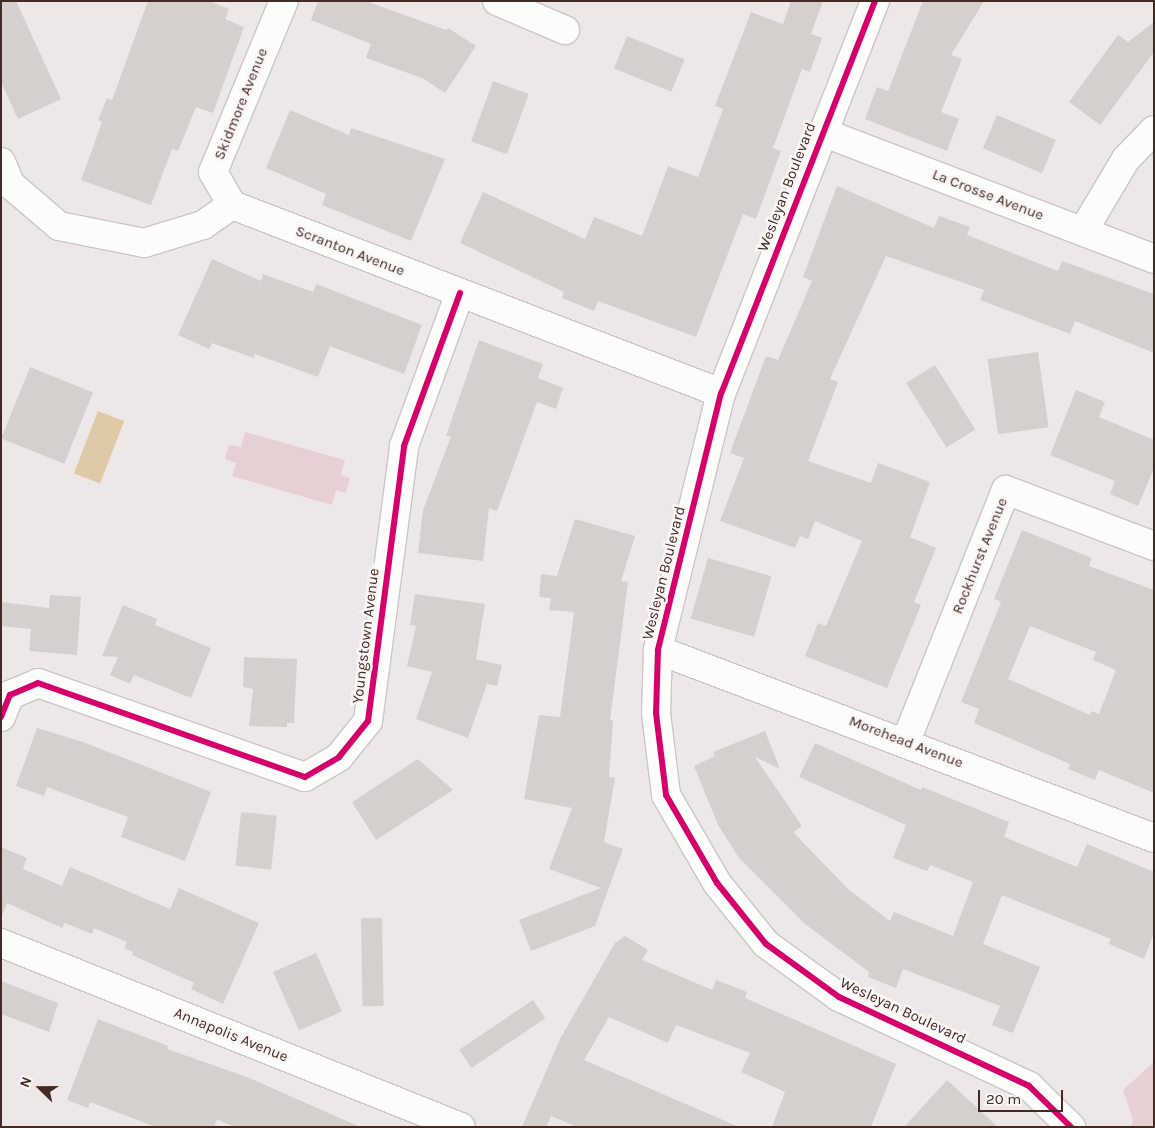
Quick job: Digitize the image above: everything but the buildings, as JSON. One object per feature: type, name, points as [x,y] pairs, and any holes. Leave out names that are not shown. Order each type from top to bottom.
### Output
[{"type":"street","name":"Skidmore Avenue","points":[[232,205],[213,172],[284,1]]},
{"type":"street","points":[[497,1],[566,30]]},
{"type":"street","name":"Wesleyan Boulevard","points":[[875,1],[721,393],[658,650],[656,713],[666,795],[717,883],[766,944],[839,997],[1029,1086],[1071,1127]]},
{"type":"street","points":[[1083,231],[1126,159],[1154,130]]},
{"type":"street","name":"La Crosse Avenue","points":[[822,132],[1154,259]]},
{"type":"street","points":[[1,162],[11,185],[59,226],[144,243],[203,225],[232,205]]},
{"type":"street","name":"Scranton Avenue","points":[[232,205],[721,393]]},
{"type":"street","name":"Youngstown Avenue","points":[[1,717],[10,695],[38,683],[305,777],[339,757],[368,721],[404,446],[460,293]]},
{"type":"street","name":"Rockhurst Avenue","points":[[906,741],[1006,490],[1154,546]]},
{"type":"street","name":"Morehead Avenue","points":[[658,650],[906,741],[1154,838]]},
{"type":"street","name":"Annapolis Avenue","points":[[1,943],[461,1127]]},
{"type":"shaded area","points":[[98,411],[124,421],[100,484],[74,474]]},
{"type":"shaded area","points":[[245,432],[345,460],[341,475],[350,478],[346,493],[336,490],[332,505],[232,476],[236,463],[225,459],[229,445],[241,447]]},
{"type":"shaded area","points":[[1154,1062],[1154,1127],[1131,1127],[1133,1120],[1123,1090]]},
{"type":"cycle path","points":[[875,1],[721,393],[658,650],[656,713],[666,795],[717,883],[766,944],[839,997],[1029,1086],[1071,1127]]},
{"type":"cycle path","points":[[1,717],[10,695],[38,683],[305,777],[339,757],[368,721],[404,446],[460,293]]}]
